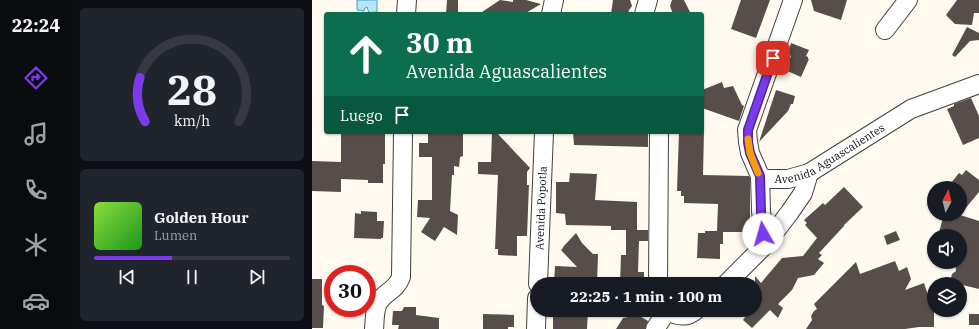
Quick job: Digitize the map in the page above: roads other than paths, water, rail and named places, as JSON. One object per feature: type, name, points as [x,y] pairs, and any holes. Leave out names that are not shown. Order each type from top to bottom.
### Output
[{"type":"street","points":[[406,12],[407,0]]},
{"type":"street","points":[[551,12],[554,0]]},
{"type":"street","points":[[645,12],[648,0]]},
{"type":"street","name":"Avenida Aguascalientes","points":[[793,0],[748,130],[750,153],[760,176],[766,179],[788,179],[809,173],[911,109],[979,84]]},
{"type":"street","points":[[885,30],[908,0]]},
{"type":"street","points":[[374,329],[375,313],[378,304],[383,297],[394,289],[399,283],[401,277],[403,134]]},
{"type":"street","name":"Avenida Popotla","points":[[538,277],[544,134]]},
{"type":"street","points":[[658,277],[659,134]]},
{"type":"street","points":[[733,277],[765,245],[790,212],[803,193],[809,173]]},
{"type":"street","points":[[760,176],[761,212],[765,245]]},
{"type":"street","points":[[536,317],[536,329]]},
{"type":"street","points":[[655,329],[662,317]]},
{"type":"water","points":[[357,0],[377,0],[377,12],[369,12],[367,7],[364,11],[357,10]]}]
